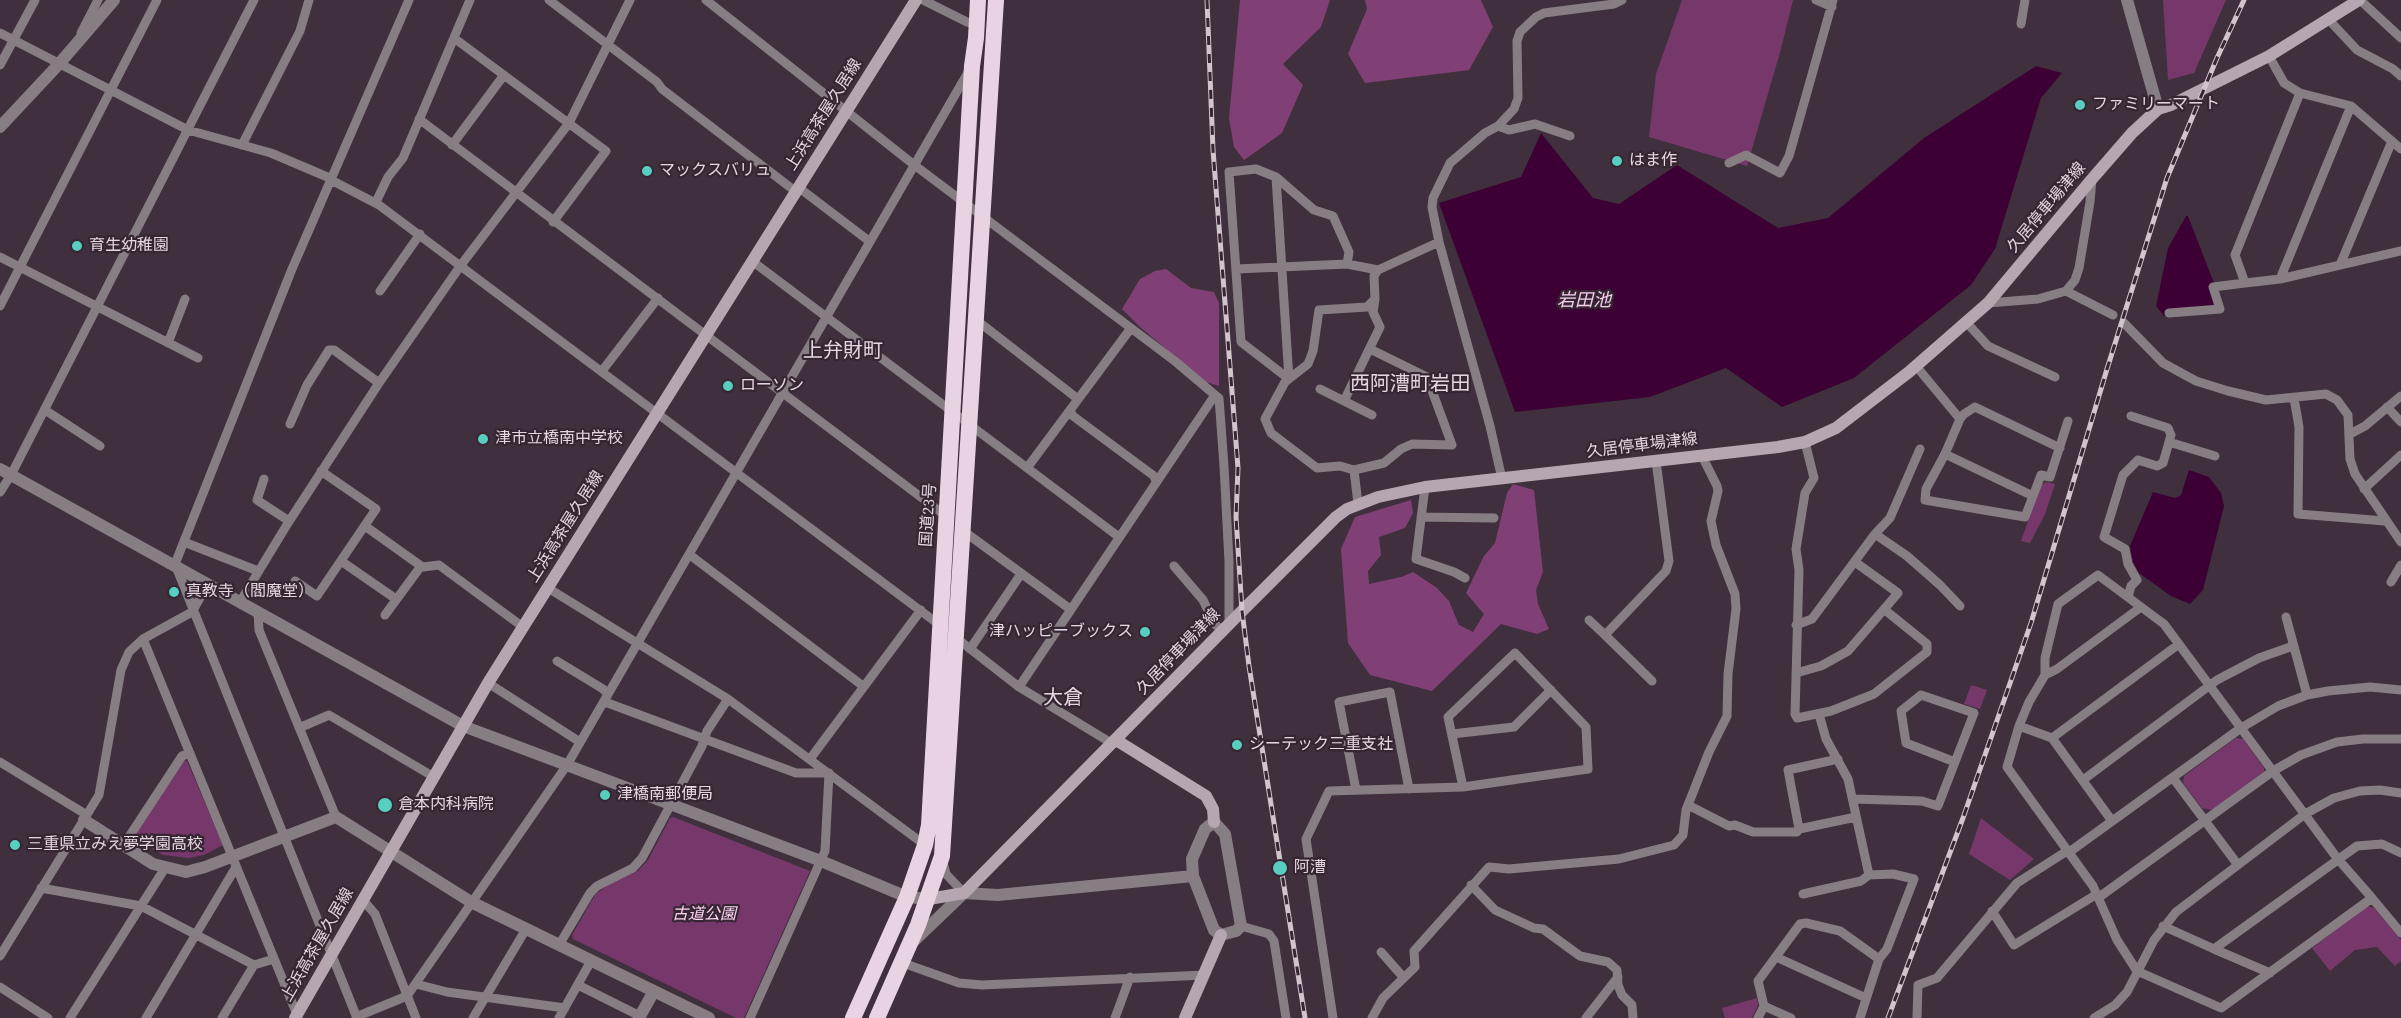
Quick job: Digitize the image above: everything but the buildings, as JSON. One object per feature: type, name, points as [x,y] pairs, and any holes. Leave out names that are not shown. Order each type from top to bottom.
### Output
[{"type":"highway","name":"国道23号","points":[[853,1018],[907,897],[925,845],[929,825],[972,66],[978,0]]},
{"type":"highway","name":"国道23号","points":[[877,1018],[911,944],[942,856],[996,0]]},
{"type":"main road","name":"上浜高茶屋久居線","points":[[297,1017],[488,683],[916,0]]},
{"type":"main road","name":"久居停車場津線","points":[[964,893],[1336,517],[1358,504],[1425,487],[1805,442],[1836,428],[1916,366],[1988,303],[2132,133],[2158,109],[2269,56],[2360,0]]},
{"type":"main road","points":[[1114,742],[1206,796],[1213,809],[1214,822]]},
{"type":"main road","points":[[928,899],[964,893]]},
{"type":"main road","points":[[1185,1018],[1221,936]]},
{"type":"street","points":[[0,65],[36,0]]},
{"type":"street","points":[[74,47],[98,0]]},
{"type":"street","points":[[0,127],[59,64],[114,0]]},
{"type":"street","points":[[0,306],[157,0]]},
{"type":"street","points":[[0,492],[6,472],[45,410],[254,0]]},
{"type":"street","points":[[242,145],[300,32],[309,0]]},
{"type":"street","points":[[409,0],[292,269],[175,564],[192,612],[356,1018],[407,996],[567,765],[972,66]]},
{"type":"street","points":[[376,202],[388,177],[403,158],[470,0]]},
{"type":"street","points":[[549,0],[869,241]]},
{"type":"street","points":[[240,602],[289,521],[379,383],[461,265],[569,123],[630,0]]},
{"type":"street","points":[[706,0],[913,165],[1131,328],[1219,398],[1229,561],[1226,628],[1214,623],[1203,600],[1174,566]]},
{"type":"street","points":[[923,0],[977,25]]},
{"type":"street","points":[[1502,479],[1490,426],[1439,242],[1432,207],[1436,188],[1450,163],[1485,133],[1498,126],[1514,109],[1518,98],[1517,41],[1520,32],[1536,17],[1544,14],[1614,4],[1622,0]]},
{"type":"street","points":[[1729,163],[1746,155],[1780,173],[1789,156],[1833,4],[1816,0]]},
{"type":"street","points":[[2020,24],[2025,0]]},
{"type":"street","points":[[2127,0],[2158,109]]},
{"type":"street","points":[[2360,0],[2399,32]]},
{"type":"street","points":[[2329,20],[2357,50],[2393,69],[2401,76]]},
{"type":"street","points":[[0,33],[188,130],[271,153],[376,202],[921,610],[1019,687],[1114,742]]},
{"type":"street","points":[[454,38],[606,151],[553,222]]},
{"type":"street","points":[[2269,56],[2284,83],[2300,93],[2351,106],[2401,149]]},
{"type":"street","points":[[452,145],[504,75]]},
{"type":"street","points":[[2245,283],[2235,255],[2300,93]]},
{"type":"street","points":[[2280,279],[2351,106]]},
{"type":"street","points":[[419,119],[946,516]]},
{"type":"street","points":[[1498,126],[1509,130],[1535,124],[1570,136]]},
{"type":"street","points":[[2340,265],[2392,141]]},
{"type":"street","points":[[1289,379],[1241,342],[1229,172],[1256,169],[1276,177],[1314,210],[1333,216],[1349,252],[1347,264]]},
{"type":"street","points":[[1276,177],[1289,379]]},
{"type":"street","points":[[1988,303],[2038,299],[2066,291],[2075,280],[2079,268],[2092,179]]},
{"type":"street","points":[[380,291],[420,234]]},
{"type":"street","points":[[1344,401],[1380,327],[1373,312],[1376,299],[1374,276],[1378,270],[1439,242]]},
{"type":"street","points":[[2169,313],[2220,309],[2213,287],[2280,279],[2401,251]]},
{"type":"street","points":[[0,257],[198,358]]},
{"type":"street","points":[[752,261],[1119,537]]},
{"type":"street","points":[[1236,269],[1347,264],[1378,270]]},
{"type":"street","points":[[2066,291],[2113,315]]},
{"type":"street","points":[[602,371],[658,298]]},
{"type":"street","points":[[168,343],[185,299]]},
{"type":"street","points":[[1370,349],[1427,377],[1452,444],[1412,444],[1401,449],[1384,463],[1354,470],[1340,466],[1317,468],[1271,433],[1265,419],[1289,379],[1301,371],[1311,357],[1319,310],[1367,307],[1376,299]]},
{"type":"street","points":[[975,319],[1078,399]]},
{"type":"street","points":[[1966,323],[1988,346],[2055,377]]},
{"type":"street","points":[[2124,323],[2163,363],[2196,381],[2266,400],[2325,394],[2333,397],[2346,411],[2350,434],[2350,459],[2364,489],[2401,542]]},
{"type":"street","points":[[1028,468],[1131,328]]},
{"type":"street","points":[[290,424],[308,385],[329,350],[334,350],[379,383]]},
{"type":"street","points":[[1916,366],[1960,419]]},
{"type":"street","points":[[1320,389],[1372,415]]},
{"type":"street","points":[[1019,687],[1215,395]]},
{"type":"street","points":[[2350,434],[2365,426],[2401,396]]},
{"type":"street","points":[[2294,398],[2300,427],[2298,514],[2385,521]]},
{"type":"street","points":[[2060,448],[1975,407],[1960,419],[1926,489],[1925,500],[2025,518],[2041,475],[2050,477],[2060,448],[2068,421]]},
{"type":"street","points":[[2387,407],[2401,422]]},
{"type":"street","points":[[45,410],[100,446]]},
{"type":"street","points":[[1070,411],[1073,416],[1154,477],[1156,481]]},
{"type":"street","points":[[2128,597],[2131,586],[2137,580],[2128,564],[2126,549],[2104,537],[2123,475],[2138,460],[2157,466],[2163,464],[2171,435],[2168,428],[2131,416]]},
{"type":"street","points":[[1805,442],[1814,478],[1805,493],[1797,529],[1796,549],[1799,570],[1796,625],[1795,714],[1797,718],[1819,714],[1874,694],[1927,652],[1927,644],[1885,610]]},
{"type":"street","points":[[2169,442],[2215,456]]},
{"type":"street","points":[[1796,625],[1812,619],[1875,534],[1890,518],[1920,448]]},
{"type":"street","points":[[1945,454],[2033,496]]},
{"type":"street","points":[[2364,489],[2401,455]]},
{"type":"street","points":[[1372,1018],[1383,998],[1415,967],[1414,951],[1489,867],[1509,869],[1619,859],[1674,845],[1683,835],[1688,805],[1709,752],[1727,716],[1728,674],[1736,609],[1735,594],[1716,546],[1711,521],[1717,486],[1702,456]]},
{"type":"street","points":[[1605,635],[1666,571],[1669,561],[1656,461]]},
{"type":"street","points":[[1354,470],[1358,504]]},
{"type":"street","points":[[296,581],[317,596],[376,509],[321,471]]},
{"type":"street","points":[[6,472],[463,726],[821,861],[907,897],[928,899]]},
{"type":"street","points":[[264,479],[257,500],[289,521]]},
{"type":"street","points":[[1425,487],[1416,559],[1466,578]]},
{"type":"street","points":[[1421,517],[1494,518]]},
{"type":"street","points":[[365,526],[421,566],[439,565],[523,627]]},
{"type":"street","points":[[962,530],[1070,609]]},
{"type":"street","points":[[1875,534],[1907,556],[1960,606]]},
{"type":"street","points":[[184,542],[258,571]]},
{"type":"street","points":[[690,555],[863,686]]},
{"type":"street","points":[[341,561],[396,599]]},
{"type":"street","points":[[1796,673],[1821,666],[1848,651],[1898,593],[1855,562]]},
{"type":"street","points":[[2391,582],[2401,565]]},
{"type":"street","points":[[385,615],[421,566]]},
{"type":"street","points":[[970,649],[1021,574]]},
{"type":"street","points":[[2372,898],[2221,1008],[2138,971],[2116,940],[2098,896],[2007,767],[2019,726],[2029,702],[2045,675],[2045,658],[2058,604],[2098,575],[2164,624],[2337,858],[2372,898],[2401,933]]},
{"type":"street","points":[[0,955],[99,795],[123,665],[129,652],[143,639],[192,612],[208,584]]},
{"type":"street","points":[[548,588],[638,646],[728,699],[925,845]]},
{"type":"street","points":[[2045,675],[2057,669],[2141,607]]},
{"type":"street","points":[[810,759],[921,610]]},
{"type":"street","points":[[258,612],[259,630],[336,817],[471,902],[709,1018]]},
{"type":"street","points":[[2286,617],[2307,695]]},
{"type":"street","points":[[1589,620],[1652,681]]},
{"type":"street","points":[[143,639],[297,1017]]},
{"type":"street","points":[[2052,738],[2179,644]]},
{"type":"street","points":[[2083,780],[2210,686],[2259,658],[2293,646]]},
{"type":"street","points":[[1333,1018],[1306,839],[1329,791],[1463,787],[1588,769],[1586,727],[1515,653],[1448,717],[1463,787]]},
{"type":"street","points":[[557,661],[603,689],[606,698],[705,739],[796,772],[829,773]]},
{"type":"street","points":[[488,683],[580,742]]},
{"type":"street","points":[[1917,1018],[1918,985],[1937,978],[2006,894],[2026,876],[2068,852],[2241,728],[2278,706],[2307,695],[2350,688],[2401,690]]},
{"type":"street","points":[[1452,734],[1514,727],[1551,690]]},
{"type":"street","points":[[1356,790],[1338,702],[1390,692],[1409,789]]},
{"type":"street","points":[[1853,799],[1922,801],[1938,806],[1974,713],[1921,695],[1901,711],[1906,743],[1955,762]]},
{"type":"street","points":[[559,945],[590,893],[597,886],[633,868],[642,858],[707,732],[728,699]]},
{"type":"street","points":[[1819,714],[1826,739],[1848,779],[1869,875]]},
{"type":"street","points":[[299,728],[329,715],[434,777]]},
{"type":"street","points":[[2019,726],[2052,738],[2112,821]]},
{"type":"street","points":[[1992,911],[2014,945],[2098,896],[2273,771],[2312,749],[2337,742],[2362,739],[2401,739]]},
{"type":"street","points":[[123,846],[182,756],[190,753]]},
{"type":"street","points":[[1799,829],[1788,770],[1838,759]]},
{"type":"street","points":[[0,762],[123,846],[165,868],[186,872],[234,861],[283,836],[336,817]]},
{"type":"street","points":[[750,1018],[825,851],[829,773]]},
{"type":"street","points":[[2173,778],[2238,865]]},
{"type":"street","points":[[2094,1018],[2122,998],[2132,986],[2163,926],[2182,906],[2305,814],[2334,798],[2360,791],[2380,790],[2401,793]]},
{"type":"street","points":[[1688,805],[1729,826],[1735,825],[1753,832],[1797,831],[1856,817]]},
{"type":"street","points":[[1214,822],[1225,834],[1241,926],[1236,931],[1221,936],[1214,930],[1192,876],[1192,859],[1205,828],[1214,822]]},
{"type":"street","points":[[2214,949],[2337,858],[2357,846],[2374,843],[2390,846],[2401,853]]},
{"type":"street","points":[[942,856],[946,874],[964,893],[998,895],[1192,876]]},
{"type":"street","points":[[146,1018],[196,934],[234,861]]},
{"type":"street","points":[[70,1018],[165,868]]},
{"type":"street","points":[[1803,894],[1861,881],[1869,875],[1893,874],[1914,879],[1887,949],[1879,959],[1860,1018]]},
{"type":"street","points":[[1471,885],[1495,910],[1534,928],[1543,929],[1580,956],[1608,962],[1617,970],[1622,995],[1632,1005],[1634,1018]]},
{"type":"street","points":[[41,888],[141,906],[254,965]]},
{"type":"street","points":[[911,944],[964,893]]},
{"type":"street","points":[[363,900],[375,914],[416,1018]]},
{"type":"street","points":[[1758,1018],[1764,1006],[1758,981],[1800,924],[1806,923],[1840,931],[1879,959]]},
{"type":"street","points":[[1241,926],[1269,934],[1274,941],[1286,1018]]},
{"type":"street","points":[[2163,926],[2270,973]]},
{"type":"street","points":[[473,1018],[526,929]]},
{"type":"street","points":[[1381,952],[1404,978]]},
{"type":"street","points":[[1776,957],[1866,998]]},
{"type":"street","points":[[222,1018],[254,965],[274,959]]},
{"type":"street","points":[[559,1018],[591,961]]},
{"type":"street","points":[[903,963],[959,983],[982,985],[1205,975]]},
{"type":"street","points":[[1115,1018],[1130,977]]},
{"type":"street","points":[[1586,1018],[1618,977]]},
{"type":"street","points":[[416,984],[447,992],[565,1008]]},
{"type":"street","points":[[578,985],[640,1017],[654,991]]},
{"type":"street","points":[[0,987],[48,1018]]},
{"type":"street","points":[[1764,1006],[1791,1018]]},
{"type":"green space","points":[[1682,0],[1793,0],[1747,166],[1649,137],[1656,74]]},
{"type":"green space","points":[[2163,0],[2226,0],[2194,73],[2168,80]]},
{"type":"green space","points":[[2046,482],[2055,484],[2045,514],[2030,543],[2021,541],[2041,485]]},
{"type":"green space","points":[[1971,685],[1987,690],[1980,709],[1964,704]]},
{"type":"green space","points":[[2236,738],[2243,739],[2264,768],[2264,773],[2212,810],[2202,808],[2183,783],[2184,776]]},
{"type":"green space","points":[[183,760],[187,761],[223,845],[204,855],[189,858],[163,855],[134,838],[133,834]]},
{"type":"green space","name":"古道公園","points":[[673,817],[810,871],[744,1018],[736,1018],[573,939],[572,935],[595,895],[606,886],[638,871],[648,860],[670,818]]},
{"type":"green space","points":[[1981,818],[2034,859],[2010,880],[1969,854]]},
{"type":"green space","points":[[2367,906],[2374,908],[2401,940],[2401,961],[2395,966],[2377,947],[2355,950],[2330,971],[2312,948]]},
{"type":"green space","points":[[1757,998],[1758,1005],[1752,1018],[1725,1018],[1722,1008]]},
{"type":"shaded area","points":[[1240,0],[1330,0],[1321,27],[1283,64],[1303,85],[1282,133],[1244,160],[1234,147],[1229,118]]},
{"type":"shaded area","points":[[1365,0],[1481,0],[1493,27],[1469,70],[1365,83],[1348,54],[1367,9]]},
{"type":"shaded area","points":[[1166,269],[1191,288],[1214,292],[1219,303],[1219,386],[1206,382],[1141,328],[1122,309],[1140,279],[1155,271]]},
{"type":"shaded area","points":[[1513,484],[1534,490],[1543,572],[1536,590],[1538,604],[1549,629],[1537,634],[1501,624],[1432,691],[1370,675],[1348,643],[1341,549],[1355,517],[1411,500],[1413,513],[1405,528],[1379,537],[1381,555],[1368,571],[1369,584],[1413,572],[1437,588],[1449,601],[1459,625],[1473,632],[1484,614],[1466,593],[1484,556],[1495,543],[1507,493]]},
{"type":"water","name":"岩田池","points":[[2036,66],[2062,73],[2041,98],[1995,249],[1971,285],[1854,378],[1782,407],[1726,368],[1650,397],[1515,412],[1439,203],[1521,177],[1541,133],[1593,198],[1619,204],[1677,165],[1778,228],[1828,218],[1924,138]]},
{"type":"water","points":[[2188,216],[2214,283],[2214,306],[2164,316],[2156,306],[2168,248]]},
{"type":"water","points":[[2189,470],[2209,477],[2221,493],[2224,506],[2203,590],[2190,604],[2171,596],[2139,573],[2133,562],[2130,546],[2153,492],[2175,498],[2181,495]]},
{"type":"railway","points":[[1207,0],[1213,150],[1238,468],[1236,517],[1242,611],[1305,1018]]},
{"type":"railway","points":[[1888,1018],[1963,818],[2031,623],[2167,178],[2244,0]]},
{"type":"place","name":"ファミリーマート","points":[[2080,105]]},
{"type":"place","name":"はま作","points":[[1617,161]]},
{"type":"place","name":"マックスバリュ","points":[[647,171]]},
{"type":"place","name":"育生幼稚園","points":[[77,246]]},
{"type":"place","name":"ローソン","points":[[728,386]]},
{"type":"place","name":"津市立橋南中学校","points":[[483,439]]},
{"type":"place","name":"真教寺（閻魔堂）","points":[[174,592]]},
{"type":"place","name":"津ハッピーブックス","points":[[1145,632]]},
{"type":"place","name":"シーテック三重支社","points":[[1237,745]]},
{"type":"place","name":"津橋南郵便局","points":[[605,795]]},
{"type":"place","name":"倉本内科病院","points":[[385,805]]},
{"type":"place","name":"三重県立みえ夢学園高校","points":[[15,845]]},
{"type":"place","name":"阿漕","points":[[1280,868]]},
{"type":"district","name":"上弁財町","points":[[843,352]]},
{"type":"district","name":"西阿漕町岩田","points":[[1410,385]]},
{"type":"district","name":"大倉","points":[[1063,699]]}]
